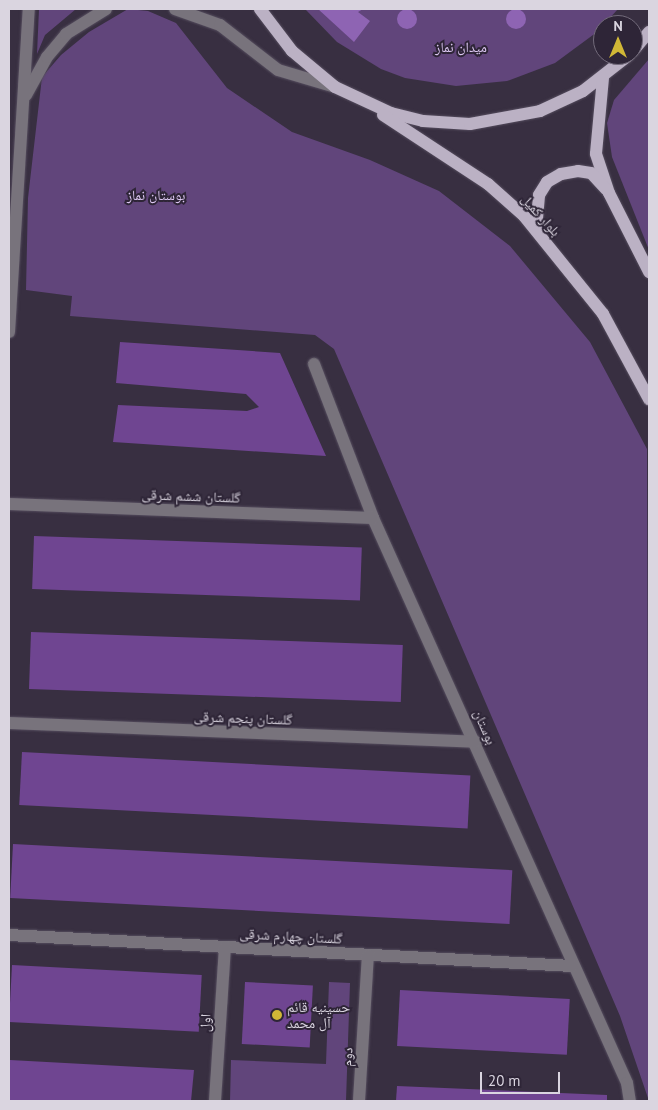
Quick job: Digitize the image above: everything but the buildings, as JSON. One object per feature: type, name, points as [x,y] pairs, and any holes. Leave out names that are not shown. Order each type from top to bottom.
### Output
[{"type":"main road","points":[[260,9],[292,51],[335,87],[360,101],[423,121],[470,124],[540,111],[603,78],[618,65]]},
{"type":"main road","points":[[603,78],[596,154],[609,193],[649,272]]},
{"type":"main road","name":"بلوار کمیل","points":[[360,101],[488,184],[536,230],[603,314],[649,400]]},
{"type":"main road","points":[[536,230],[539,195],[546,182],[561,174],[578,171],[591,173],[609,193]]},
{"type":"street","points":[[9,332],[13,195],[23,102],[29,9]]},
{"type":"street","points":[[23,102],[36,74],[66,34],[106,9]]},
{"type":"street","points":[[175,9],[220,25],[278,70],[335,87]]},
{"type":"street","name":"بوستان","points":[[314,364],[373,518],[476,742],[572,966],[627,1083],[630,1101]]},
{"type":"street","name":"گلستان ششم شرقی","points":[[9,504],[373,518]]},
{"type":"street","name":"گلستان پنجم شرقی","points":[[9,723],[476,742]]},
{"type":"street","name":"گلستان چهارم شرقی","points":[[9,935],[572,966]]},
{"type":"street","name":"اول","points":[[215,1101],[225,947]]},
{"type":"street","name":"دوم","points":[[359,1101],[368,955]]},
{"type":"green space","points":[[39,9],[76,9],[45,35],[37,54]]},
{"type":"green space","name":"بوستان نماز","points":[[128,9],[148,11],[176,23],[227,88],[292,132],[370,160],[439,191],[510,246],[590,342],[647,449],[649,1101],[620,1016],[334,349],[315,335],[70,316],[72,296],[26,290],[28,198],[42,77],[61,55],[89,32]]},
{"type":"green space","name":"میدان نماز","points":[[305,9],[618,9],[613,15],[593,15],[593,35],[555,63],[507,81],[456,86],[405,78],[381,69],[337,42]]},
{"type":"green space","points":[[649,59],[649,250],[612,157],[607,123],[614,100]]},
{"type":"green space","points":[[329,982],[350,983],[346,1101],[230,1101],[231,1060],[326,1064]]},
{"type":"shaded area","points":[[318,9],[363,9],[358,12],[370,21],[354,42]]},
{"type":"shaded area","points":[[407,9],[414,12],[417,19],[414,26],[407,29],[400,26],[397,19],[400,12]]},
{"type":"shaded area","points":[[516,9],[523,12],[526,19],[523,26],[516,29],[509,26],[506,19],[509,12]]},
{"type":"place","name":"حسینیه قائم آل محمد","points":[[277,1015]]}]
